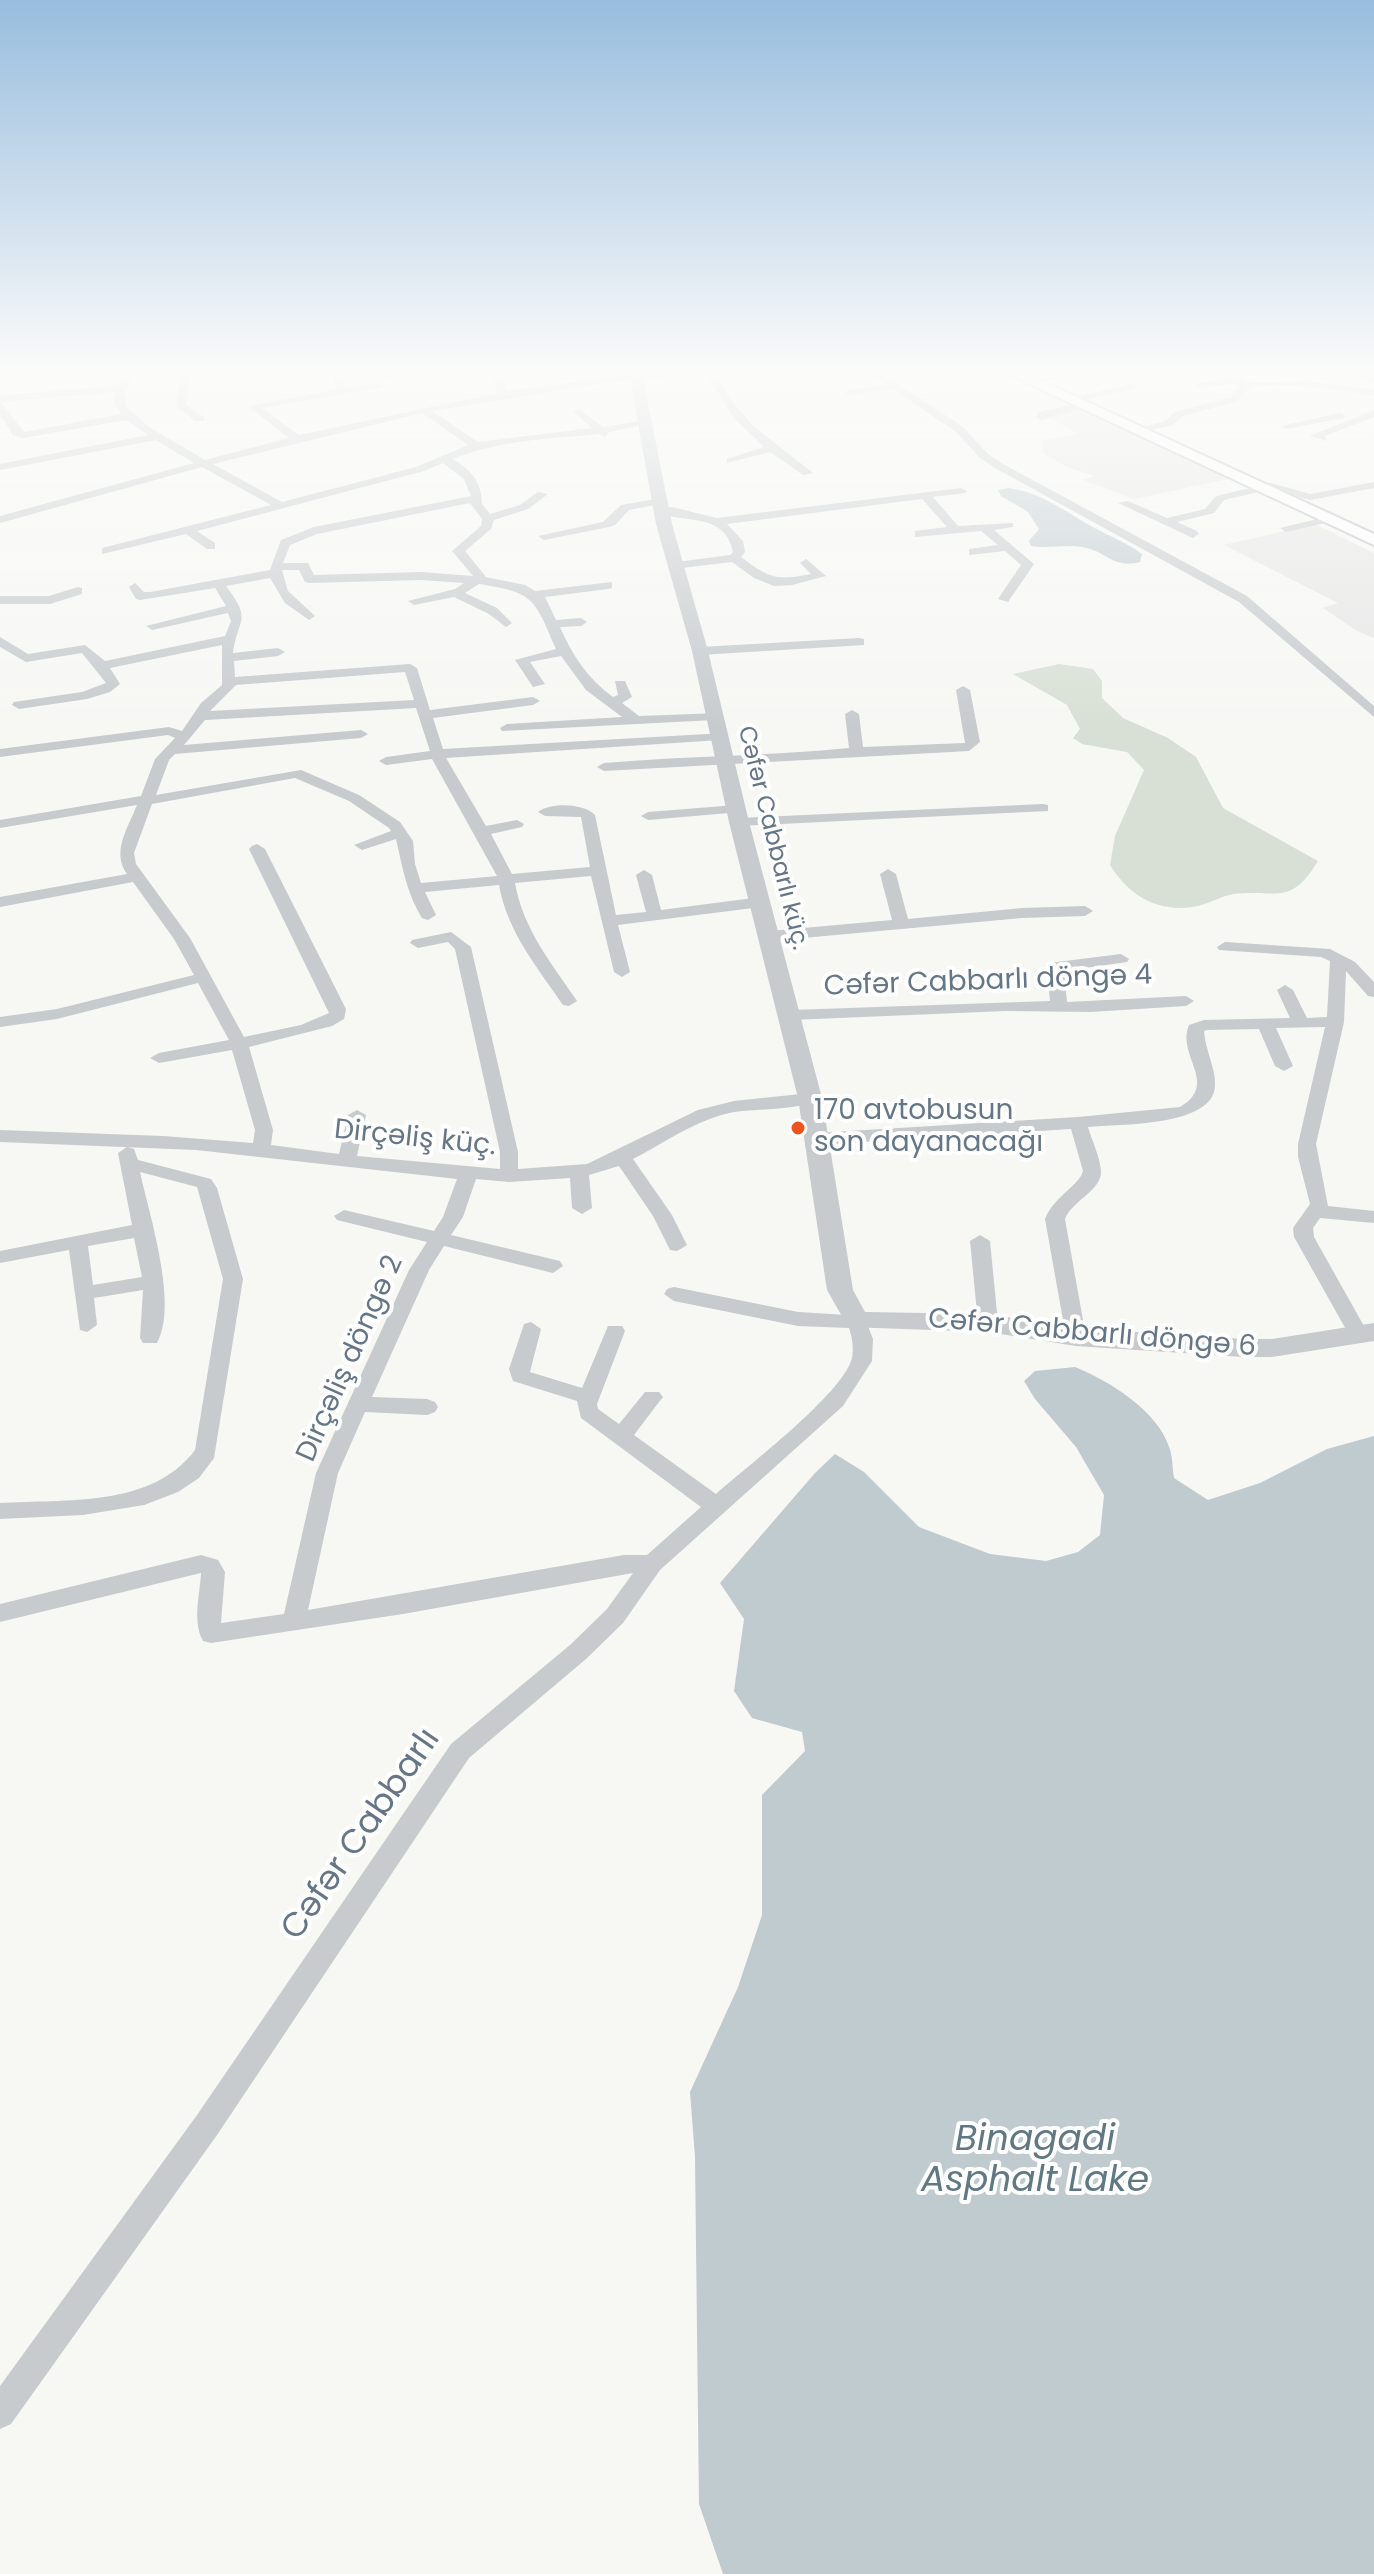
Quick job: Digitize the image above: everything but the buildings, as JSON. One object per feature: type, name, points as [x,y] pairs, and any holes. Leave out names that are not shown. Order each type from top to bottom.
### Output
[{"type":"main road","points":[[1267,488],[1374,540]]},
{"type":"street","points":[[0,520],[117,488]]},
{"type":"street","points":[[251,488],[280,505]]},
{"type":"street","points":[[106,551],[346,488]]},
{"type":"street","points":[[476,488],[475,499],[488,518],[487,527],[458,551],[478,570],[480,580]]},
{"type":"street","name":"Cəfər Cabbarlı küç.","points":[[657,488],[810,1098],[840,1290],[857,1321]]},
{"type":"street","points":[[1040,488],[1243,599],[1374,713]]},
{"type":"street","points":[[1194,503],[1214,502],[1257,488]]},
{"type":"street","points":[[1283,488],[1310,497],[1357,488]]},
{"type":"street","points":[[715,522],[961,491]]},
{"type":"street","points":[[488,518],[524,507],[542,494]]},
{"type":"street","points":[[925,495],[955,530]]},
{"type":"street","points":[[309,616],[285,597],[276,585],[275,570],[285,543],[314,531],[475,499]]},
{"type":"street","points":[[1168,521],[1210,511],[1214,502]]},
{"type":"street","points":[[1124,503],[1193,534]]},
{"type":"street","points":[[544,536],[611,523],[625,507],[661,506],[715,522],[728,528],[738,541],[739,552],[734,558],[677,566]]},
{"type":"street","points":[[830,507],[841,517]]},
{"type":"street","points":[[21,515],[35,524]]},
{"type":"street","points":[[1286,528],[1330,519]]},
{"type":"street","points":[[919,534],[1009,525]]},
{"type":"street","points":[[984,527],[1028,564],[1004,599]]},
{"type":"street","points":[[188,530],[211,546]]},
{"type":"street","points":[[973,552],[1008,547]]},
{"type":"street","points":[[734,558],[771,584],[820,576],[806,563]]},
{"type":"street","points":[[135,587],[143,597],[304,566],[309,579],[392,575],[480,580],[509,584],[534,594],[608,585]]},
{"type":"street","points":[[531,576],[536,585],[534,594],[564,651],[591,687],[635,720]]},
{"type":"street","points":[[414,601],[459,592],[480,580]]},
{"type":"street","points":[[218,584],[234,608],[237,628],[227,649],[230,681]]},
{"type":"street","points":[[0,600],[50,600],[78,591]]},
{"type":"street","points":[[459,592],[493,611],[506,623]]},
{"type":"street","points":[[152,626],[234,608]]},
{"type":"street","points":[[552,624],[581,622]]},
{"type":"street","points":[[0,641],[26,658],[85,649],[102,666],[113,684],[111,687],[19,705]]},
{"type":"street","points":[[700,651],[859,642]]},
{"type":"street","points":[[177,658],[227,649]]},
{"type":"street","points":[[102,666],[227,649],[278,652]]},
{"type":"street","points":[[538,684],[522,660],[564,651]]},
{"type":"street","points":[[261,1150],[264,1130],[239,1043],[182,938],[128,864],[126,853],[169,750],[185,737],[230,681],[407,666],[412,670],[422,709],[447,776],[484,831],[506,878],[510,902],[525,937],[569,1001]]},
{"type":"street","points":[[611,703],[625,697],[620,684]]},
{"type":"street","points":[[604,767],[969,747],[973,742],[963,690]]},
{"type":"street","points":[[199,716],[422,709],[533,701]]},
{"type":"street","points":[[852,714],[856,752]]},
{"type":"street","points":[[507,728],[714,716]]},
{"type":"street","points":[[0,753],[160,732],[178,733],[185,737]]},
{"type":"street","points":[[169,750],[288,749],[361,734]]},
{"type":"street","points":[[386,761],[437,754],[720,736]]},
{"type":"street","points":[[0,824],[113,802],[172,798],[296,773],[371,808],[401,833],[405,841],[407,864],[428,915]]},
{"type":"street","points":[[648,816],[1043,808]]},
{"type":"street","points":[[545,812],[582,811],[588,815],[622,972]]},
{"type":"street","points":[[484,831],[517,824]]},
{"type":"street","points":[[362,845],[401,833]]},
{"type":"street","points":[[159,1058],[239,1043],[326,1022],[338,1015],[257,849]]},
{"type":"street","points":[[415,888],[598,871]]},
{"type":"street","points":[[888,874],[901,923]]},
{"type":"street","points":[[644,875],[655,915]]},
{"type":"street","points":[[0,902],[137,877]]},
{"type":"street","points":[[609,921],[761,902]]},
{"type":"street","points":[[770,936],[901,923],[1085,911]]},
{"type":"street","points":[[418,943],[451,937],[463,947],[509,1152],[509,1176]]},
{"type":"street","points":[[1225,947],[1311,949],[1338,958],[1374,992]]},
{"type":"street","points":[[1338,958],[1335,1022],[1307,1144],[1307,1157],[1321,1197],[1316,1211],[1303,1228],[1304,1237],[1367,1333]]},
{"type":"street","points":[[1059,1006],[1055,967],[1121,959]]},
{"type":"street","points":[[0,1022],[57,1014],[204,977]]},
{"type":"street","points":[[1285,990],[1301,1023]]},
{"type":"street","name":"Cəfər Cabbarlı döngə 4","points":[[791,1015],[1091,1007],[1186,1001]]},
{"type":"street","points":[[817,1139],[1164,1116],[1199,1106],[1205,1097],[1206,1084],[1195,1029],[1204,1025],[1335,1022]]},
{"type":"street","points":[[1265,1024],[1284,1066]]},
{"type":"street","name":"Dirçəliş küç.","points":[[0,1136],[261,1150],[468,1175],[509,1176],[579,1172],[622,1157],[692,1119],[719,1110],[810,1098]]},
{"type":"street","points":[[347,1161],[357,1115]]},
{"type":"street","points":[[1076,1337],[1055,1219],[1060,1206],[1090,1180],[1092,1171],[1078,1123]]},
{"type":"street","points":[[129,1141],[128,1163],[153,1282],[154,1311],[150,1338]]},
{"type":"street","points":[[622,1157],[662,1215],[677,1245]]},
{"type":"street","points":[[0,1511],[136,1499],[172,1484],[198,1467],[206,1452],[233,1279],[224,1244],[204,1183],[128,1163]]},
{"type":"street","points":[[579,1172],[582,1208]]},
{"type":"street","name":"Dirçəliş döngə 2","points":[[294,1622],[327,1473],[419,1270],[453,1217],[468,1175]]},
{"type":"street","points":[[1316,1211],[1374,1217]]},
{"type":"street","points":[[344,1216],[553,1266]]},
{"type":"street","points":[[0,1257],[141,1230]]},
{"type":"street","points":[[980,1241],[988,1323]]},
{"type":"street","points":[[78,1243],[87,1325]]},
{"type":"street","points":[[85,1293],[153,1282]]},
{"type":"street","points":[[674,1294],[798,1319],[857,1321]]},
{"type":"street","name":"Cəfər Cabbarlı döngə 6","points":[[857,1321],[988,1323],[1076,1337],[1272,1348],[1367,1333]]},
{"type":"street","name":"Cəfər Cabbarlı","points":[[0,2413],[207,2125],[460,1751],[606,1625],[635,1591],[652,1564],[714,1505],[835,1401],[862,1361],[863,1339],[857,1321]]},
{"type":"street","points":[[531,1329],[519,1369],[520,1376],[588,1397]]},
{"type":"street","points":[[615,1331],[588,1397],[586,1404],[589,1413],[714,1505]]},
{"type":"street","points":[[619,1438],[652,1397]]},
{"type":"street","points":[[360,1404],[427,1407]]},
{"type":"street","points":[[0,1613],[201,1564],[210,1566],[213,1572],[209,1618],[211,1634],[403,1605],[624,1564],[652,1564]]},
{"type":"shaded area","points":[[1105,488],[1185,488],[1134,499]]},
{"type":"shaded area","points":[[1315,524],[1374,553],[1374,638],[1357,631],[1323,608],[1338,603],[1224,545]]},
{"type":"shaded area","points":[[1059,664],[1093,669],[1102,681],[1102,698],[1123,718],[1168,738],[1196,757],[1223,808],[1318,861],[1308,875],[1299,885],[1282,893],[1234,894],[1184,908],[1158,905],[1126,886],[1110,865],[1115,836],[1144,770],[1127,752],[1082,744],[1073,738],[1080,729],[1067,705],[1013,674]]},
{"type":"water","points":[[998,490],[1020,490],[1041,498],[1130,546],[1142,554],[1140,562],[1123,563],[1082,547],[1031,546],[1029,541],[1039,529],[1028,512],[1001,496]]},
{"type":"water","name":"Binagadi Asphalt Lake","points":[[1075,1367],[1102,1380],[1143,1409],[1163,1434],[1170,1451],[1174,1478],[1208,1500],[1260,1483],[1327,1449],[1374,1436],[1374,2574],[723,2574],[699,2504],[695,2157],[690,2092],[738,1987],[762,1915],[762,1795],[805,1751],[802,1732],[752,1718],[734,1691],[744,1619],[720,1583],[835,1454],[864,1472],[919,1527],[990,1554],[1046,1561],[1078,1552],[1100,1535],[1104,1495],[1076,1447],[1035,1399],[1024,1381],[1035,1371]]},
{"type":"place","name":"170 avtobusun son dayanacağı","points":[[798,1128]]}]
